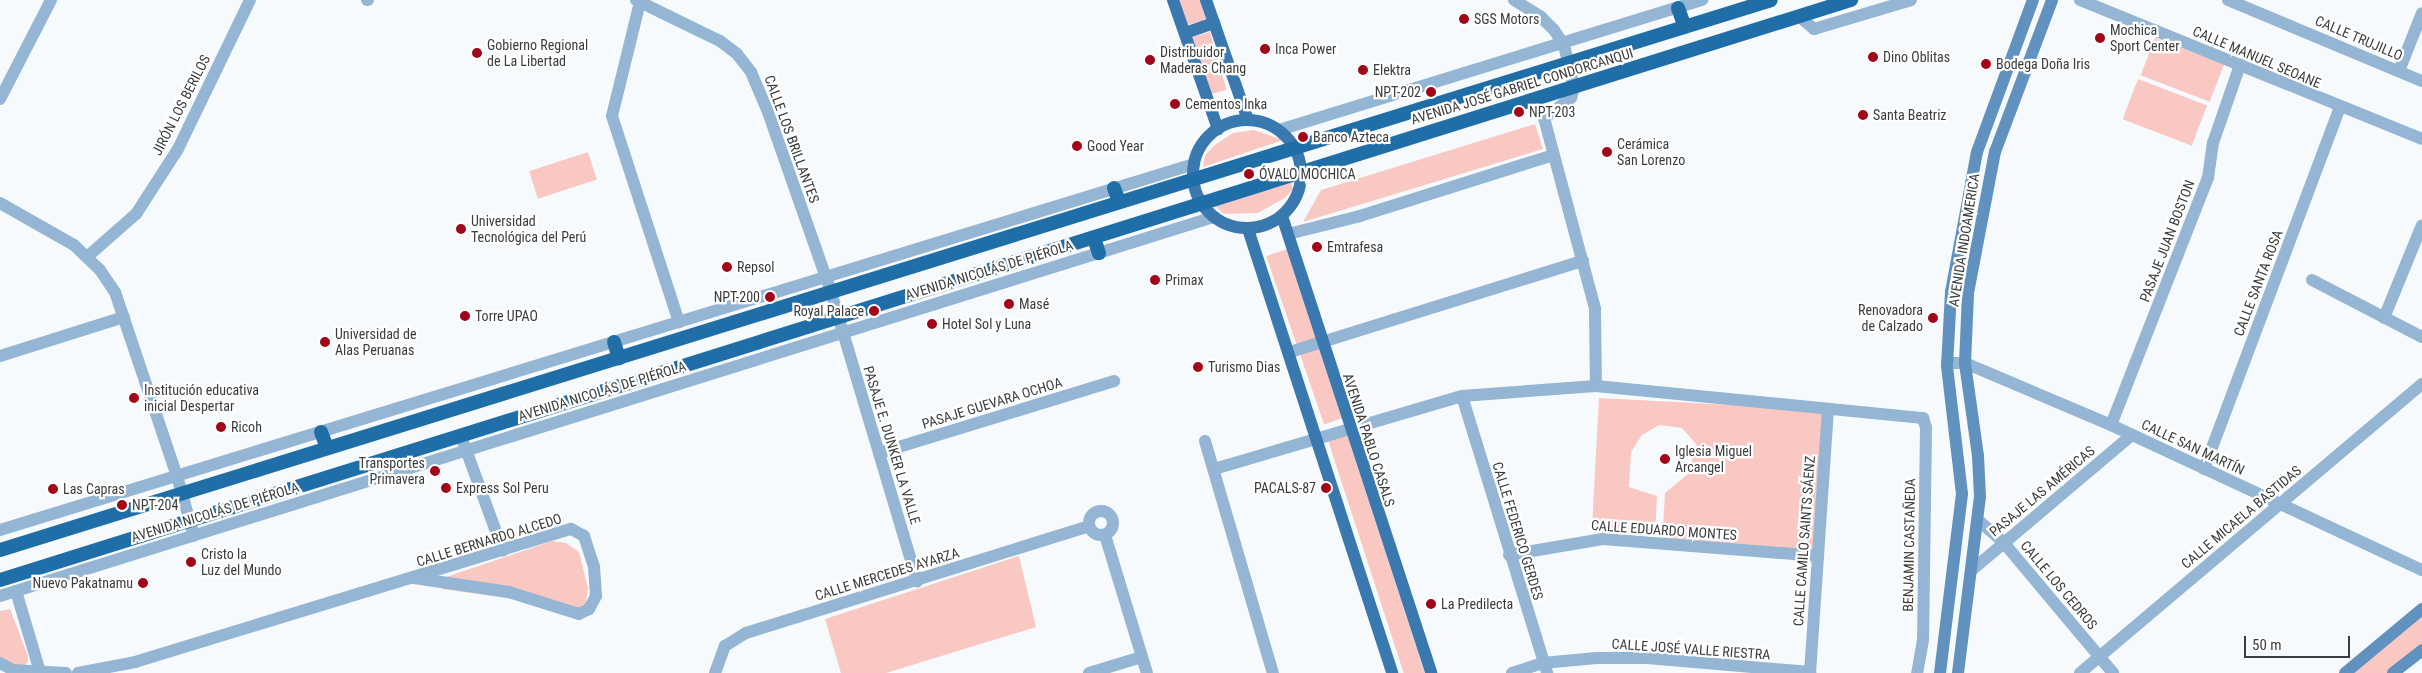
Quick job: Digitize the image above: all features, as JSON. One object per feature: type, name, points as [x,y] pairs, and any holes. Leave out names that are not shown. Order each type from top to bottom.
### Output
[{"type":"highway","name":"AVENIDA JOSÉ GABRIEL CONDORCANQUI","points":[[1193,179],[1771,0]]},
{"type":"highway","name":"AVENIDA JOSÉ GABRIEL CONDORCANQUI","points":[[1202,204],[1851,0]]},
{"type":"highway","points":[[1678,8],[1685,27]]},
{"type":"highway","name":"AVENIDA NICOLÁS DE PIÉROLA","points":[[0,550],[1193,179]]},
{"type":"highway","points":[[1114,188],[1119,202]]},
{"type":"highway","name":"AVENIDA NICOLÁS DE PIÉROLA","points":[[0,580],[1202,204]]},
{"type":"highway","points":[[1094,238],[1100,253]]},
{"type":"highway","points":[[614,342],[619,358]]},
{"type":"highway","points":[[322,432],[327,448]]},
{"type":"main road","points":[[1174,0],[1218,129]]},
{"type":"main road","points":[[1206,0],[1248,120]]},
{"type":"main road","name":"AVENIDA INDOAMERICA","points":[[1940,673],[1962,494],[1947,363],[1951,292],[1977,152],[2033,0]]},
{"type":"main road","name":"AVENIDA INDOAMERICA","points":[[1958,673],[1978,520],[1978,456],[1965,363],[1968,292],[1995,152],[2052,0]]},
{"type":"main road","points":[[1185,33],[1214,23]]},
{"type":"main road","points":[[1248,120],[1279,130],[1294,148],[1301,173],[1298,191],[1282,216],[1266,225],[1248,229],[1224,224],[1214,217],[1202,204],[1193,179],[1194,164],[1198,150],[1218,129],[1248,120]]},
{"type":"main road","name":"AVENIDA PABLO CASALS","points":[[1282,216],[1321,342],[1431,673]]},
{"type":"main road","points":[[1248,229],[1290,352],[1392,673]]},
{"type":"main road","points":[[2345,673],[2422,609]]},
{"type":"main road","points":[[2393,673],[2422,650]]},
{"type":"street","points":[[0,99],[51,0]]},
{"type":"street","name":"JIRÓN LOS BERILOS","points":[[87,257],[136,214],[178,150],[250,0]]},
{"type":"street","points":[[1514,0],[1541,17],[1564,45],[1569,63],[1574,87],[1571,98],[1544,118],[1595,309],[1596,386]]},
{"type":"street","name":"AVENIDA JOSÉ GABRIEL CONDORCANQUI","points":[[1279,130],[1564,45],[1702,0]]},
{"type":"street","points":[[1799,16],[1814,29],[1911,0]]},
{"type":"street","name":"CALLE MANUEL SEOANE","points":[[2080,0],[2340,108],[2422,139]]},
{"type":"street","name":"CALLE TRUJILLO","points":[[2228,0],[2422,81]]},
{"type":"street","points":[[638,1],[612,116],[679,322]]},
{"type":"street","name":"CALLE LOS BRILLANTES","points":[[638,1],[720,41],[737,54],[751,72],[768,112],[831,292],[838,318]]},
{"type":"street","points":[[2399,71],[2422,13]]},
{"type":"street","name":"PASAJE JUAN BOSTON","points":[[2111,425],[2208,178],[2213,144],[2240,65]]},
{"type":"street","name":"CALLE SANTA ROSA","points":[[2204,468],[2340,108]]},
{"type":"street","points":[[1288,234],[1360,216],[1554,155]]},
{"type":"street","points":[[0,530],[1194,164]]},
{"type":"street","points":[[0,203],[74,245],[87,257],[115,292],[183,493],[194,536]]},
{"type":"street","name":"AVENIDA NICOLÁS DE PIÉROLA","points":[[0,596],[1214,217]]},
{"type":"street","points":[[2384,318],[2422,225]]},
{"type":"street","points":[[1290,352],[1583,261]]},
{"type":"street","points":[[2312,280],[2422,337]]},
{"type":"street","points":[[0,356],[124,317]]},
{"type":"street","name":"PASAJE E. DUNKER LA VALLE","points":[[838,318],[917,582]]},
{"type":"street","name":"CALLE SAN MARTÍN","points":[[1947,363],[1965,363],[2111,425],[2422,570]]},
{"type":"street","name":"PASAJE GUEVARA OCHOA","points":[[879,453],[1114,380]]},
{"type":"street","name":"CALLE MICAELA BASTIDAS","points":[[2080,673],[2422,384]]},
{"type":"street","points":[[1214,469],[1317,436],[1462,396],[1596,386],[1828,411]]},
{"type":"street","name":"CALLE FEDERICO GERDES","points":[[1462,396],[1544,668]]},
{"type":"street","name":"BENJAMIN CASTAÑEDA","points":[[1828,411],[1923,418],[1926,428],[1923,630],[1917,673]]},
{"type":"street","name":"CALLE CAMILO SAINTS SÁENZ","points":[[1810,673],[1828,411]]},
{"type":"street","name":"PASAJE LAS AMÉRICAS","points":[[1972,570],[2132,435]]},
{"type":"street","points":[[461,436],[502,551]]},
{"type":"street","points":[[1205,441],[1273,673]]},
{"type":"street","points":[[1107,511],[1114,524],[1105,535],[1098,535],[1089,526],[1093,513],[1107,511]]},
{"type":"street","name":"CALLE LOS CEDROS","points":[[1978,520],[2004,543],[2113,673]]},
{"type":"street","name":"CALLE MERCEDES AYARZA","points":[[715,673],[725,646],[746,633],[917,582],[1089,526]]},
{"type":"street","name":"CALLE BERNARDO ALCEDO","points":[[78,673],[135,662],[571,529],[584,536],[594,567],[596,596],[592,605],[579,614],[509,592],[414,578]]},
{"type":"street","points":[[1105,535],[1147,673]]},
{"type":"street","name":"CALLE EDUARDO MONTES","points":[[1509,555],[1602,539],[1818,556]]},
{"type":"street","points":[[16,592],[40,672]]},
{"type":"street","points":[[1089,673],[1142,657]]},
{"type":"street","name":"CALLE JOSÉ VALLE RIESTRA","points":[[1512,673],[1597,658],[1647,658],[1810,673]]},
{"type":"street","points":[[0,663],[13,670],[66,673]]},
{"type":"shaded area","points":[[1178,0],[1200,0],[1207,20],[1186,25]]},
{"type":"shaded area","points":[[1210,32],[1227,90],[1207,95],[1191,38]]},
{"type":"shaded area","points":[[2155,38],[2224,65],[2210,102],[2141,75]]},
{"type":"shaded area","points":[[2138,79],[2207,106],[2192,146],[2123,119]]},
{"type":"shaded area","points":[[1535,124],[1543,149],[1303,222],[1321,190]]},
{"type":"shaded area","points":[[1254,130],[1283,140],[1203,167],[1205,155],[1216,144],[1233,133]]},
{"type":"shaded area","points":[[588,152],[597,180],[538,199],[529,171]]},
{"type":"shaded area","points":[[1290,179],[1293,189],[1285,198],[1258,213],[1224,214],[1214,205]]},
{"type":"shaded area","points":[[1287,249],[1345,417],[1324,424],[1266,256]]},
{"type":"shaded area","points":[[1599,398],[1825,410],[1818,552],[1662,544],[1665,493],[1689,473],[1696,444],[1682,428],[1659,425],[1642,435],[1631,452],[1629,487],[1657,496],[1655,533],[1596,530],[1592,527]]},
{"type":"shaded area","points":[[1347,434],[1425,673],[1404,673],[1328,440]]},
{"type":"shaded area","points":[[552,541],[566,543],[579,552],[588,588],[585,609],[442,589],[440,585],[440,579]]},
{"type":"shaded area","points":[[1019,556],[1036,627],[886,673],[841,673],[825,619]]},
{"type":"shaded area","points":[[10,609],[28,656],[28,662],[22,667],[0,658],[0,611]]},
{"type":"shaded area","points":[[2422,616],[2422,645],[2387,673],[2351,673]]},
{"type":"place","name":"SGS Motors","points":[[1464,19]]},
{"type":"place","name":"Mochica Sport Center","points":[[2100,38]]},
{"type":"place","name":"Inca Power","points":[[1265,49]]},
{"type":"place","name":"Gobierno Regional de La Libertad","points":[[477,53]]},
{"type":"place","name":"Dino Oblitas","points":[[1873,57]]},
{"type":"place","name":"Distribuidor Maderas Chang","points":[[1150,60]]},
{"type":"place","name":"Bodega Doña Iris","points":[[1986,64]]},
{"type":"place","name":"Elektra","points":[[1363,70]]},
{"type":"place","name":"NPT-202","points":[[1431,92]]},
{"type":"place","name":"Cementos Inka","points":[[1175,104]]},
{"type":"place","name":"NPT-203","points":[[1519,112]]},
{"type":"place","name":"Santa Beatriz","points":[[1863,115]]},
{"type":"place","name":"Banco Azteca","points":[[1303,137]]},
{"type":"place","name":"Good Year","points":[[1077,146]]},
{"type":"place","name":"Cerámica San Lorenzo","points":[[1607,152]]},
{"type":"place","name":"ÓVALO MOCHICA","points":[[1249,174]]},
{"type":"place","name":"Universidad Tecnológica del Perú","points":[[461,229]]},
{"type":"place","name":"Emtrafesa","points":[[1317,247]]},
{"type":"place","name":"Repsol","points":[[727,267]]},
{"type":"place","name":"Primax","points":[[1155,280]]},
{"type":"place","name":"NPT-200","points":[[770,297]]},
{"type":"place","name":"Masé","points":[[1009,304]]},
{"type":"place","name":"Royal Palace","points":[[874,311]]},
{"type":"place","name":"Torre UPAO","points":[[465,316]]},
{"type":"place","name":"Renovadora de Calzado","points":[[1933,318]]},
{"type":"place","name":"Hotel Sol y Luna","points":[[932,324]]},
{"type":"place","name":"Universidad de Alas Peruanas","points":[[325,342]]},
{"type":"place","name":"Turismo Dias","points":[[1198,367]]},
{"type":"place","name":"Institución educativa inicial Despertar","points":[[134,398]]},
{"type":"place","name":"Ricoh","points":[[221,427]]},
{"type":"place","name":"Iglesia Miguel Arcangel","points":[[1665,459]]},
{"type":"place","name":"Transportes Primavera","points":[[435,471]]},
{"type":"place","name":"Express Sol Peru","points":[[446,488]]},
{"type":"place","name":"PACALS-87","points":[[1326,488]]},
{"type":"place","name":"Las Capras","points":[[53,489]]},
{"type":"place","name":"NPT-204","points":[[122,505]]},
{"type":"place","name":"Cristo la Luz del Mundo","points":[[191,562]]},
{"type":"place","name":"Nuevo Pakatnamu","points":[[143,583]]},
{"type":"place","name":"La Predilecta","points":[[1431,604]]}]
